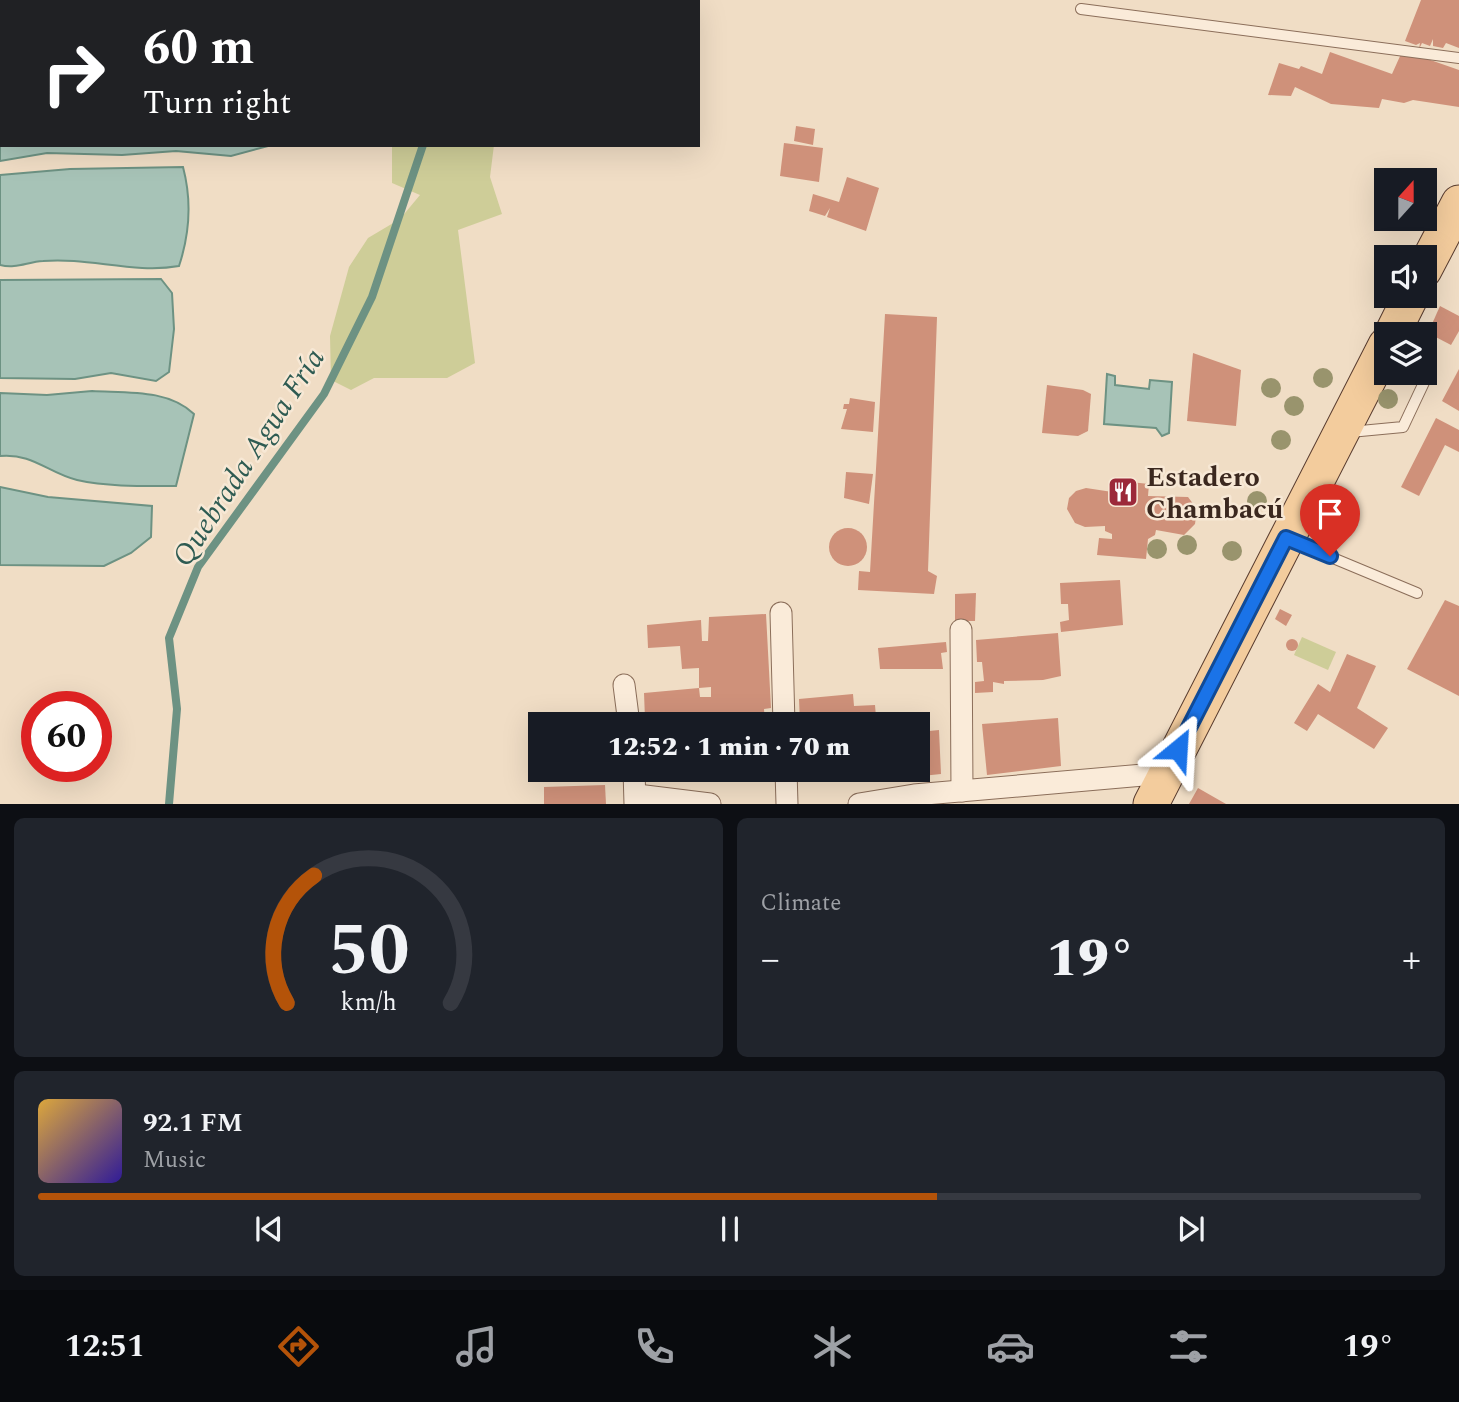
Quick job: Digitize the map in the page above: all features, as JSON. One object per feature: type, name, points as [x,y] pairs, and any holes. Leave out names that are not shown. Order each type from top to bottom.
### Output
[{"type":"main road","points":[[1437,252],[1459,203]]},
{"type":"main road","points":[[1158,788],[1374,371]]},
{"type":"street","points":[[781,613],[784,712]]},
{"type":"street","points":[[961,630],[962,791]]},
{"type":"street","points":[[624,685],[627,712]]},
{"type":"street","points":[[786,782],[787,803]]},
{"type":"street","points":[[859,803],[1048,783],[1158,788]]},
{"type":"street","points":[[1038,803],[1048,783]]},
{"type":"street","points":[[636,799],[710,803]]},
{"type":"lane","points":[[1081,9],[1459,58]]},
{"type":"lane","points":[[1340,433],[1403,427],[1423,385]]},
{"type":"lane","points":[[1286,538],[1417,593]]},
{"type":"shaded area","points":[[0,147],[264,147],[231,156],[176,151],[122,155],[47,153],[0,161]]},
{"type":"shaded area","points":[[392,147],[494,147],[490,177],[502,214],[458,230],[475,363],[447,378],[374,378],[351,390],[331,380],[330,336],[349,267],[368,238],[400,219],[420,195],[392,183]]},
{"type":"shaded area","points":[[183,167],[188,192],[188,217],[186,241],[179,266],[145,268],[60,260],[0,265],[0,175],[70,169]]},
{"type":"shaded area","points":[[161,279],[172,293],[174,329],[169,372],[156,381],[111,373],[75,379],[0,378],[0,280]]},
{"type":"shaded area","points":[[1107,374],[1115,376],[1115,385],[1149,389],[1150,380],[1172,382],[1169,433],[1162,436],[1156,428],[1104,424]]},
{"type":"shaded area","points":[[92,391],[160,396],[184,406],[194,414],[176,486],[127,486],[77,480],[31,460],[0,456],[0,393],[47,395]]},
{"type":"shaded area","points":[[0,487],[48,497],[152,506],[151,537],[131,553],[104,566],[0,565]]},
{"type":"shaded area","points":[[1302,637],[1336,652],[1328,670],[1294,655]]},
{"type":"building","points":[[1421,0],[1459,0],[1459,48],[1446,43],[1443,48],[1433,46],[1433,39],[1430,46],[1422,43],[1419,49],[1420,43],[1416,45],[1405,41]]},
{"type":"building","points":[[1330,52],[1392,74],[1401,54],[1419,56],[1459,70],[1459,107],[1413,100],[1404,103],[1382,99],[1379,108],[1331,104],[1295,87],[1291,96],[1268,95],[1279,63],[1299,69],[1301,66],[1322,74]]},
{"type":"building","points":[[796,126],[815,129],[813,145],[794,141]]},
{"type":"building","points":[[784,143],[823,148],[819,182],[780,176]]},
{"type":"building","points":[[847,177],[879,188],[866,231],[827,217],[830,208],[825,216],[809,211],[813,194],[839,202]]},
{"type":"building","points":[[1440,306],[1459,316],[1459,331],[1451,345],[1437,338],[1437,322],[1433,322]]},
{"type":"building","points":[[885,314],[937,317],[928,571],[937,576],[934,594],[858,590],[859,571],[870,572]]},
{"type":"building","points":[[1193,353],[1241,370],[1236,426],[1187,421]]},
{"type":"building","points":[[1459,369],[1459,411],[1442,401]]},
{"type":"building","points":[[1047,385],[1083,390],[1091,394],[1088,431],[1078,436],[1042,433]]},
{"type":"building","points":[[850,398],[875,402],[873,432],[841,429],[847,409],[843,409],[844,404],[849,404]]},
{"type":"building","points":[[1436,418],[1459,430],[1459,452],[1445,445],[1419,496],[1401,487]]},
{"type":"building","points":[[846,472],[873,474],[869,504],[844,498]]},
{"type":"building","points":[[1121,481],[1149,484],[1148,496],[1188,497],[1197,509],[1195,524],[1184,535],[1156,530],[1155,535],[1148,539],[1146,559],[1097,555],[1099,538],[1112,539],[1112,534],[1105,531],[1105,526],[1085,527],[1075,523],[1067,509],[1069,498],[1076,491],[1086,488],[1119,493]]},
{"type":"building","points":[[848,528],[861,534],[867,547],[861,560],[848,566],[835,560],[829,547],[835,534]]},
{"type":"building","points":[[1120,580],[1123,625],[1061,632],[1060,622],[1069,620],[1068,604],[1061,604],[1060,583]]},
{"type":"building","points":[[976,593],[975,621],[955,621],[955,594]]},
{"type":"building","points":[[1445,600],[1459,606],[1459,696],[1407,669]]},
{"type":"building","points":[[1280,609],[1292,615],[1286,626],[1275,619]]},
{"type":"building","points":[[766,614],[771,708],[764,709],[764,712],[645,712],[644,693],[699,688],[699,668],[682,669],[680,646],[648,648],[647,625],[701,620],[702,641],[708,641],[709,617]],"holes":[[[711,687],[711,697],[700,697],[699,688]]]},
{"type":"building","points":[[1058,633],[1061,676],[1043,680],[1004,681],[1004,684],[993,682],[993,692],[975,693],[975,682],[984,681],[982,662],[977,662],[976,640]]},
{"type":"building","points":[[1292,639],[1298,645],[1292,651],[1286,645]]},
{"type":"building","points":[[946,642],[947,652],[941,653],[943,669],[880,669],[878,648]]},
{"type":"building","points":[[1347,654],[1376,666],[1357,708],[1388,728],[1374,749],[1318,714],[1307,731],[1294,723],[1318,684],[1330,692]]},
{"type":"building","points":[[853,694],[854,706],[875,705],[876,712],[800,712],[799,699]]},
{"type":"building","points":[[1058,718],[1061,766],[987,775],[982,724]]},
{"type":"building","points":[[939,730],[941,774],[930,775],[930,731]]},
{"type":"building","points":[[605,785],[606,804],[544,804],[544,787]]},
{"type":"building","points":[[1198,788],[1226,804],[1189,804]]},
{"type":"waterway","name":"Quebrada Agua Fría","points":[[169,804],[177,709],[169,638],[198,567],[324,394],[372,297],[422,147]]},
{"type":"place","name":"Estadero Chambacú","points":[[1123,492]]},
{"type":"route","points":[[1178,749],[1286,538],[1330,556]]}]
